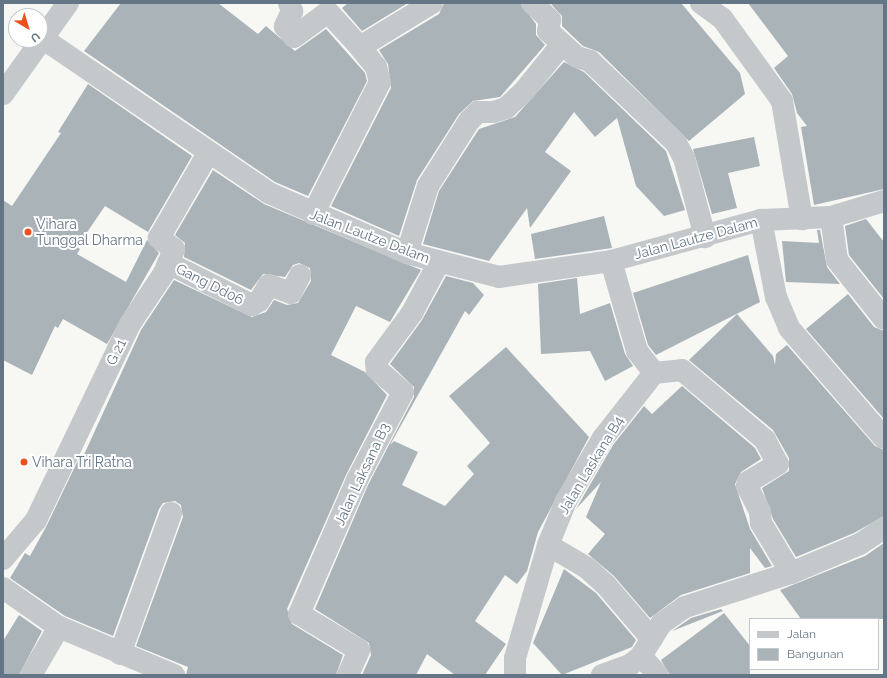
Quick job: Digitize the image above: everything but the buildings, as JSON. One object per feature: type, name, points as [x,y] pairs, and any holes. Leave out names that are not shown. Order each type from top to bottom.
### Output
[{"type":"street","points":[[48,30],[68,3]]},
{"type":"street","points":[[289,3],[292,11],[285,26],[294,37],[328,12],[376,67],[380,82],[312,214]]},
{"type":"street","points":[[360,47],[432,3]]},
{"type":"street","points":[[532,3],[550,20],[548,32],[577,57],[590,61],[676,143],[684,158],[705,237]]},
{"type":"street","points":[[701,3],[722,18],[782,101],[802,219]]},
{"type":"street","name":"Jalan Lautze Dalam","points":[[48,42],[208,153],[269,193],[312,214],[407,253],[499,277],[611,261],[705,237],[761,220],[831,217],[884,201]]},
{"type":"street","points":[[407,253],[428,186],[469,121],[478,112],[493,112],[506,108],[562,44]]},
{"type":"street","points":[[3,94],[35,48]]},
{"type":"street","name":"G 21","points":[[3,559],[36,520],[130,324],[168,263],[174,249],[159,238],[208,153]]},
{"type":"street","points":[[831,217],[837,260],[884,319]]},
{"type":"street","points":[[761,220],[776,296],[789,328],[884,438]]},
{"type":"street","points":[[611,261],[637,351],[654,373],[682,370],[765,440],[778,464],[748,482],[747,489],[760,512],[761,523],[791,574]]},
{"type":"street","name":"Jalan Laksana B3","points":[[348,675],[360,652],[299,614],[357,480],[403,392],[377,369],[376,362],[412,313],[438,262]]},
{"type":"street","name":"Gang Dd06","points":[[168,263],[252,305],[259,301],[269,285],[291,293],[300,275]]},
{"type":"street","name":"Jalan Laskana B4","points":[[515,675],[515,658],[548,545],[566,501],[603,438],[654,373]]},
{"type":"street","points":[[120,654],[171,513]]},
{"type":"street","points":[[602,675],[630,665],[647,648],[674,613],[702,598],[791,574],[860,544],[884,528]]},
{"type":"street","points":[[548,545],[587,568],[605,584],[647,648],[658,675]]},
{"type":"street","points":[[3,588],[59,627],[120,654],[174,675]]},
{"type":"street","points":[[31,675],[59,627]]},
{"type":"place","name":"Vihara Tunggal Dharma","points":[[28,232]]},
{"type":"place","name":"Vihara Tri Ratna","points":[[24,462]]}]
